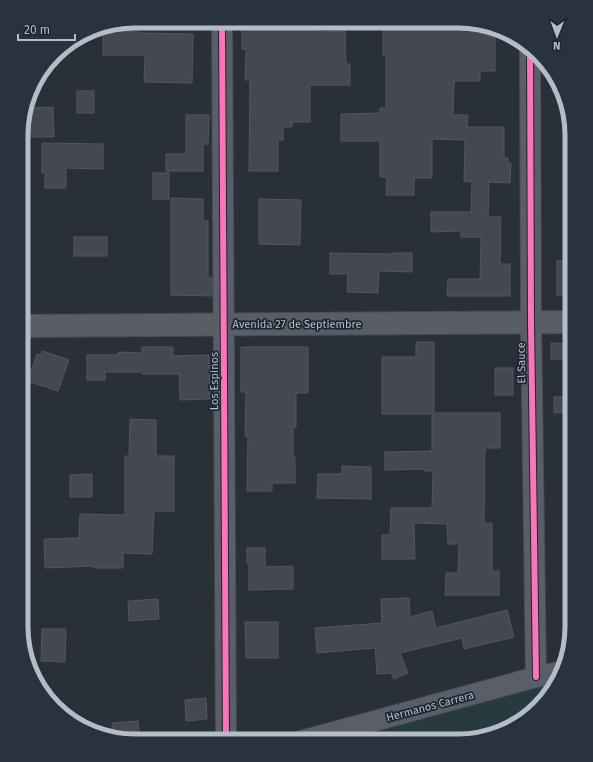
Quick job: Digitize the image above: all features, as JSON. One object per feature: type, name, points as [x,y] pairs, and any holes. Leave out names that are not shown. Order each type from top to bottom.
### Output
[{"type":"street","name":"Los Espinos","points":[[222,28],[226,734]]},
{"type":"street","name":"El Sauce","points":[[530,57],[531,322],[536,677]]},
{"type":"street","name":"Avenida 27 de Septiembre","points":[[28,326],[565,322]]},
{"type":"street","name":"Hermanos Carrera","points":[[327,734],[554,673]]},
{"type":"green space","points":[[549,682],[538,697],[523,712],[499,726],[479,732],[465,734],[357,734]]},
{"type":"building","points":[[242,28],[319,28],[319,32],[345,31],[346,64],[350,64],[350,85],[310,85],[310,122],[292,122],[292,127],[283,127],[283,140],[278,140],[278,171],[249,171],[250,80],[245,80],[246,49],[242,49]]},
{"type":"building","points":[[383,28],[475,30],[495,35],[495,71],[480,71],[480,81],[454,81],[453,115],[468,115],[467,127],[504,127],[504,158],[508,158],[508,163],[511,163],[510,183],[489,182],[488,217],[501,217],[500,264],[510,264],[510,296],[447,296],[448,279],[480,279],[481,237],[461,237],[461,231],[431,232],[431,212],[471,212],[472,182],[464,181],[465,140],[432,139],[432,178],[414,178],[414,195],[386,195],[387,177],[380,177],[380,141],[341,141],[341,114],[380,113],[380,108],[386,108],[386,55],[383,55]]},
{"type":"building","points":[[108,32],[193,34],[192,83],[144,82],[145,55],[103,55],[103,33]]},
{"type":"building","points":[[77,91],[94,91],[94,113],[77,113]]},
{"type":"building","points":[[53,107],[54,137],[29,137],[29,121],[32,108]]},
{"type":"building","points":[[186,115],[209,115],[208,144],[203,144],[203,171],[166,171],[166,154],[186,154]]},
{"type":"building","points":[[42,143],[103,144],[103,169],[66,168],[66,188],[45,188],[45,173],[42,173]]},
{"type":"building","points":[[153,173],[169,173],[169,199],[153,199]]},
{"type":"building","points":[[171,198],[203,199],[203,221],[208,221],[208,277],[212,278],[212,296],[171,295]]},
{"type":"building","points":[[259,199],[301,200],[300,245],[259,244]]},
{"type":"building","points":[[74,237],[107,237],[107,256],[74,256]]},
{"type":"building","points":[[330,253],[412,253],[412,272],[379,271],[378,293],[347,292],[348,274],[330,274]]},
{"type":"building","points":[[557,261],[565,261],[565,295],[557,295]]},
{"type":"building","points":[[416,342],[434,342],[434,413],[500,413],[500,448],[485,448],[484,523],[492,523],[492,571],[499,571],[499,595],[445,595],[446,573],[458,573],[459,544],[448,544],[447,524],[414,523],[415,559],[382,559],[382,535],[390,535],[391,508],[432,508],[433,471],[425,471],[425,469],[385,470],[385,452],[432,451],[432,414],[382,414],[382,357],[416,357]]},
{"type":"building","points":[[551,343],[565,344],[565,359],[551,359]]},
{"type":"building","points":[[142,347],[173,347],[173,356],[209,355],[210,399],[180,400],[179,374],[105,372],[105,380],[87,380],[87,355],[118,355],[118,352],[142,353]]},
{"type":"building","points":[[241,347],[308,347],[308,393],[296,393],[296,427],[293,427],[295,483],[272,483],[272,491],[247,491],[248,436],[245,436],[246,392],[241,392]]},
{"type":"building","points":[[42,351],[69,360],[58,391],[28,381],[37,354],[41,355]]},
{"type":"building","points":[[495,368],[513,368],[513,395],[495,395]]},
{"type":"building","points":[[554,397],[565,397],[565,412],[554,413]]},
{"type":"building","points":[[130,419],[156,420],[156,456],[174,456],[174,511],[154,511],[152,554],[123,553],[123,568],[94,568],[94,566],[45,568],[44,539],[79,538],[80,514],[125,515],[125,456],[129,456]]},
{"type":"building","points":[[342,466],[371,467],[371,499],[317,498],[318,474],[342,474]]},
{"type":"building","points":[[92,474],[92,497],[70,497],[70,475]]},
{"type":"building","points":[[247,548],[265,548],[265,567],[293,566],[293,589],[249,590],[249,563],[247,563]]},
{"type":"building","points":[[409,598],[410,617],[432,611],[436,628],[507,610],[514,637],[464,649],[462,638],[400,653],[408,673],[394,679],[391,673],[377,674],[375,648],[317,653],[315,628],[382,623],[381,599]]},
{"type":"building","points":[[158,599],[159,619],[129,621],[128,601]]},
{"type":"building","points":[[245,622],[278,622],[278,658],[246,658]]},
{"type":"building","points":[[42,629],[66,629],[65,662],[41,661]]},
{"type":"building","points":[[206,698],[207,719],[186,721],[185,700]]},
{"type":"building","points":[[138,721],[139,734],[113,732],[112,723]]},
{"type":"cycle path","points":[[222,28],[226,734]]},
{"type":"cycle path","points":[[530,57],[531,322],[536,677]]}]
